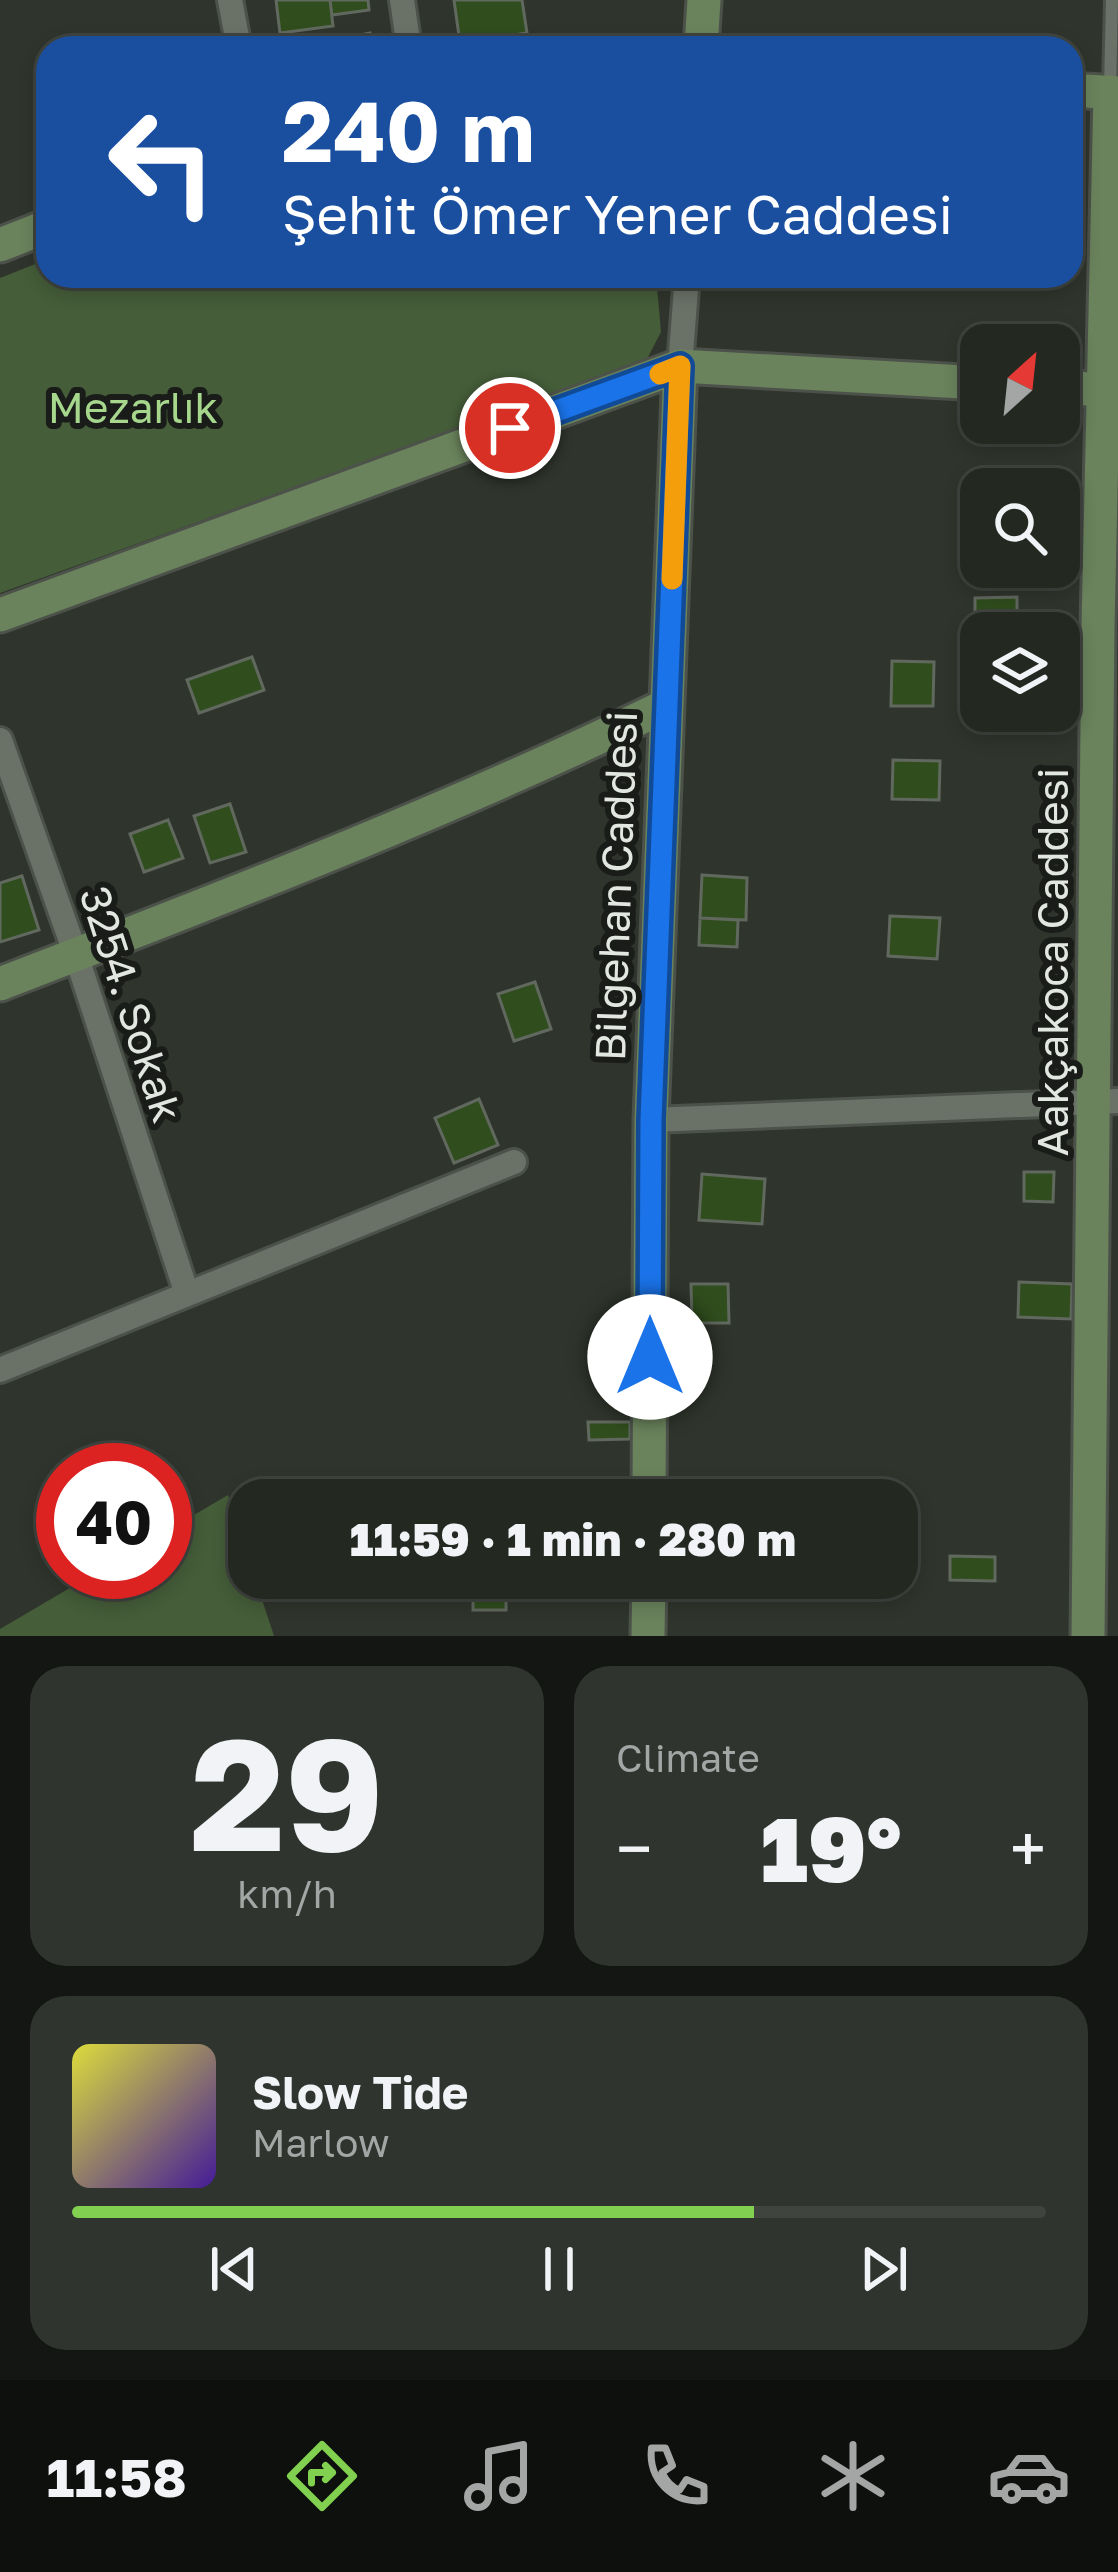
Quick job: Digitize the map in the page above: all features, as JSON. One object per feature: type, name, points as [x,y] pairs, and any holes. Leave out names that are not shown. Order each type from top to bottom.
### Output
[{"type":"street","points":[[230,0],[237,36]]},
{"type":"street","points":[[402,0],[408,36]]},
{"type":"street","points":[[702,36],[704,0]]},
{"type":"street","points":[[1083,90],[1114,93]]},
{"type":"street","name":"Aakçakoca Caddesi","points":[[1088,1636],[1107,1101],[1108,627],[1103,390],[1114,93]]},
{"type":"street","points":[[0,244],[36,230]]},
{"type":"street","name":"Bilgehan Caddesi","points":[[649,1479],[651,1120],[686,288]]},
{"type":"street","points":[[0,615],[680,366],[960,382]]},
{"type":"street","points":[[1080,388],[1103,390]]},
{"type":"street","points":[[0,984],[332,855],[547,764],[667,705]]},
{"type":"street","name":"3254. Sokak","points":[[0,740],[187,1294]]},
{"type":"street","points":[[651,1120],[1107,1101]]},
{"type":"street","points":[[0,1370],[514,1162]]},
{"type":"street","points":[[648,1636],[649,1599]]},
{"type":"lane","name":"Aakçakoca Caddesi","points":[[1112,0],[1114,93]]},
{"type":"green space","name":"Mezarlık","points":[[36,264],[36,288],[657,288],[661,332],[646,361],[0,593],[0,278]]},
{"type":"green space","points":[[228,1495],[228,1599],[262,1599],[274,1636],[0,1636],[0,1629],[51,1599],[192,1599],[192,1516]]},
{"type":"building","points":[[276,0],[330,0],[333,26],[280,33]]},
{"type":"building","points":[[330,0],[368,0],[369,10],[332,15]]},
{"type":"building","points":[[454,0],[522,0],[527,33],[459,36]]},
{"type":"building","points":[[1017,597],[1017,612],[975,612],[975,598]]},
{"type":"building","points":[[252,657],[264,690],[199,713],[187,680]]},
{"type":"building","points":[[892,661],[934,662],[933,706],[891,706]]},
{"type":"building","points":[[893,760],[940,761],[939,800],[892,799]]},
{"type":"building","points":[[230,804],[246,852],[210,863],[194,816]]},
{"type":"building","points":[[168,820],[183,858],[144,872],[130,834]]},
{"type":"building","points":[[702,875],[747,878],[746,920],[700,918]]},
{"type":"building","points":[[22,876],[39,930],[0,942],[0,883]]},
{"type":"building","points":[[890,916],[940,918],[937,959],[888,956]]},
{"type":"building","points":[[700,918],[738,920],[737,947],[699,945]]},
{"type":"building","points":[[535,982],[551,1029],[514,1041],[498,994]]},
{"type":"building","points":[[479,1099],[498,1145],[454,1163],[435,1118]]},
{"type":"building","points":[[1024,1172],[1054,1172],[1053,1202],[1024,1201]]},
{"type":"building","points":[[702,1174],[765,1179],[762,1224],[699,1220]]},
{"type":"building","points":[[1019,1282],[1072,1284],[1071,1319],[1018,1317]]},
{"type":"building","points":[[691,1284],[728,1284],[729,1323],[692,1323]]},
{"type":"building","points":[[588,1422],[630,1422],[630,1439],[589,1440]]},
{"type":"building","points":[[950,1556],[995,1557],[995,1581],[950,1580]]},
{"type":"building","points":[[473,1599],[506,1599],[506,1610],[473,1610]]},
{"type":"slow traffic","points":[[660,374],[680,366],[672,579]]},
{"type":"route","points":[[510,428],[680,366],[651,1120],[650,1357]]}]
